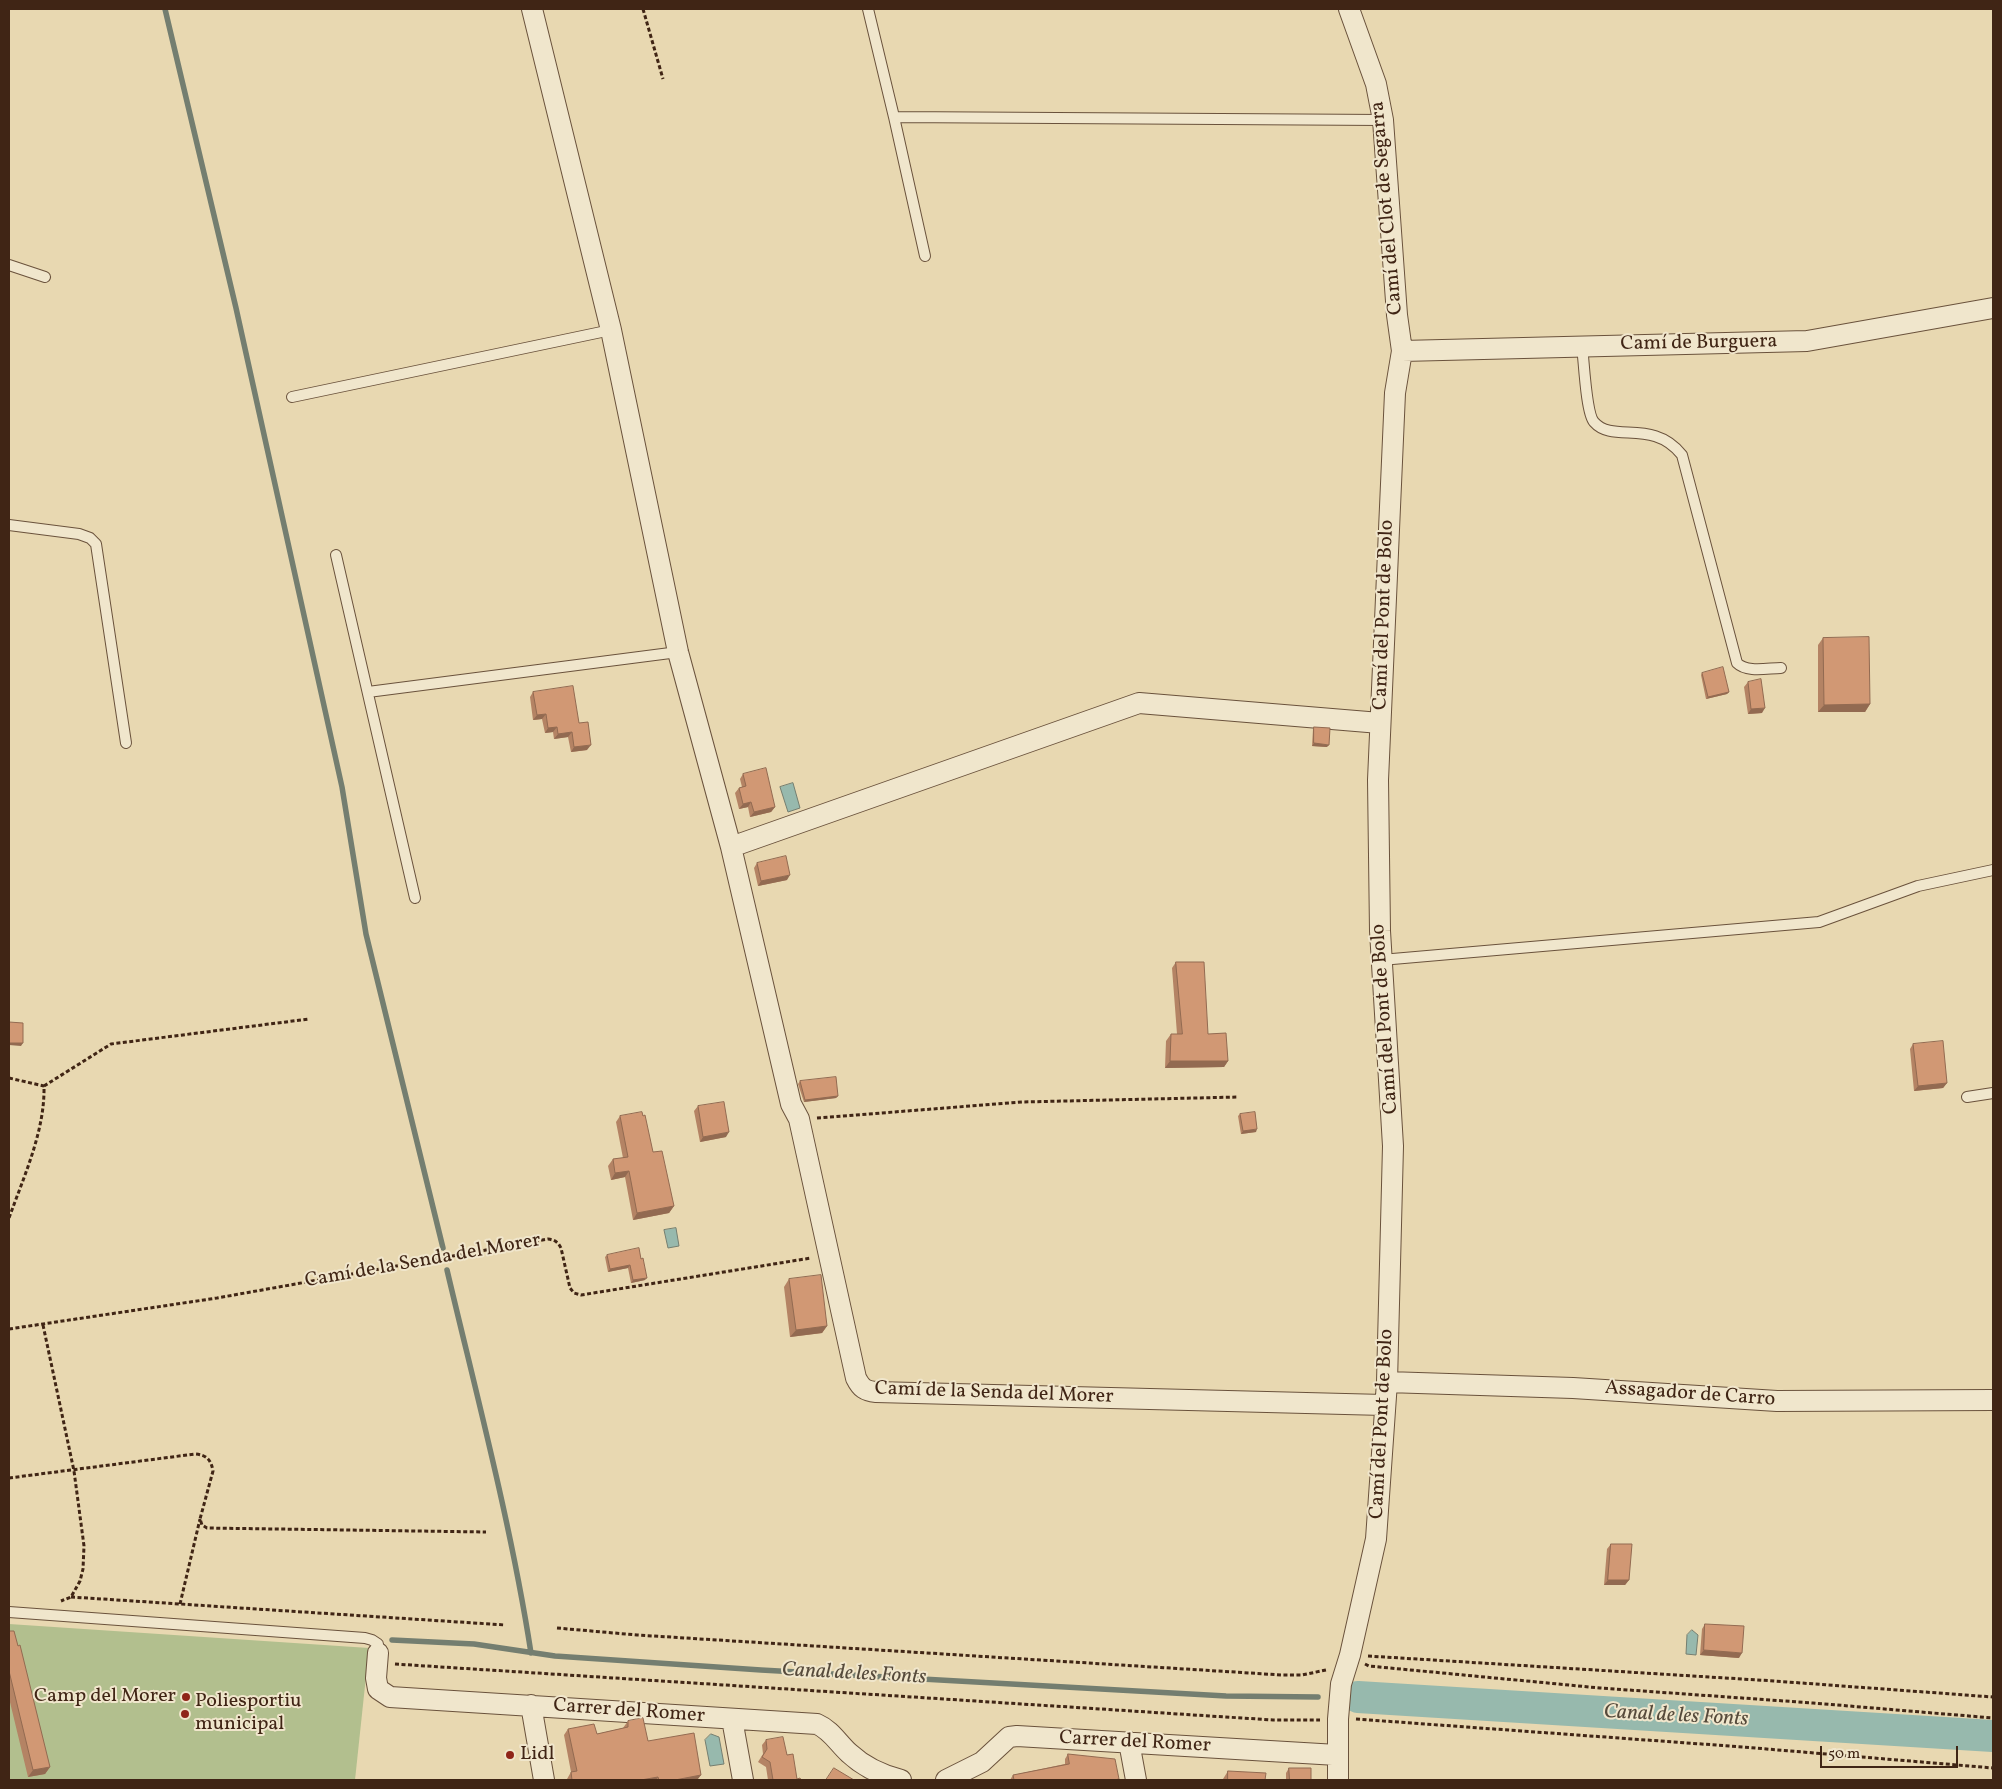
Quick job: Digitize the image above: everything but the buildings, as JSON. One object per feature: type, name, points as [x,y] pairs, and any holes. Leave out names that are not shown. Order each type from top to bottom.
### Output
[{"type":"street","points":[[532,9],[611,330],[678,652],[731,847],[791,1104],[799,1120],[828,1255]]},
{"type":"street","name":"Camí del Clot de Segarra","points":[[1348,9],[1376,84],[1383,120],[1397,315],[1402,351]]},
{"type":"street","name":"Camí de Burguera","points":[[1402,351],[1807,341],[1993,308]]},
{"type":"street","name":"Camí del Pont de Bolo","points":[[1338,1780],[1338,1717],[1341,1684],[1350,1655],[1376,1539],[1387,1382],[1393,1146],[1381,960],[1378,780],[1395,393],[1402,351]]},
{"type":"street","points":[[731,847],[1139,703],[1380,724]]},
{"type":"street","name":"Camí de la Senda del Morer","points":[[828,1255],[856,1378],[860,1386],[866,1391],[1384,1405]]},
{"type":"street","name":"Assagador de Carro","points":[[1387,1382],[1573,1388],[1777,1401],[1993,1400]]},
{"type":"street","name":"Carrer del Romer","points":[[378,1658],[376,1678],[378,1689],[390,1697],[817,1724],[830,1732],[857,1761],[880,1774],[901,1780]]},
{"type":"street","points":[[531,1706],[544,1780]]},
{"type":"street","points":[[732,1719],[743,1780]]},
{"type":"street","name":"Carrer del Romer","points":[[946,1780],[982,1762],[1010,1737],[1017,1736],[1337,1755]]},
{"type":"street","points":[[1129,1742],[1136,1780]]},
{"type":"lane","points":[[868,9],[925,256]]},
{"type":"lane","points":[[894,117],[1383,120]]},
{"type":"lane","points":[[9,265],[45,277]]},
{"type":"lane","points":[[292,398],[611,330]]},
{"type":"lane","points":[[1582,346],[1589,410],[1594,422],[1601,428],[1612,431],[1652,434],[1666,440],[1682,455],[1736,663],[1739,666],[1755,669],[1781,668]]},
{"type":"lane","points":[[9,525],[79,534],[90,538],[96,544],[126,743]]},
{"type":"lane","points":[[336,555],[415,898]]},
{"type":"lane","points":[[368,692],[678,652]]},
{"type":"lane","points":[[1381,960],[1819,922],[1918,886],[1993,870]]},
{"type":"lane","points":[[1966,1097],[1993,1093]]},
{"type":"lane","points":[[9,1612],[365,1638],[378,1644],[378,1658]]},
{"type":"path","points":[[643,9],[663,79]]},
{"type":"path","points":[[9,1078],[44,1086],[111,1044],[309,1020]]},
{"type":"path","points":[[9,1218],[32,1152],[44,1103],[44,1086]]},
{"type":"path","points":[[799,1120],[1022,1102],[1238,1097]]},
{"type":"path","name":"Camí de la Senda del Morer","points":[[9,1329],[217,1298],[548,1239],[554,1240],[561,1248],[570,1288],[574,1293],[581,1294],[828,1255]]},
{"type":"path","points":[[43,1325],[74,1471],[84,1546],[83,1569],[80,1581],[70,1597]]},
{"type":"path","points":[[9,1478],[194,1454],[203,1455],[208,1459],[213,1471],[180,1604]]},
{"type":"path","points":[[200,1518],[202,1525],[207,1528]]},
{"type":"path","points":[[198,1529],[486,1532]]},
{"type":"path","points":[[54,1601],[70,1597],[505,1625]]},
{"type":"path","points":[[557,1628],[907,1653],[1288,1675],[1324,1672],[1350,1655],[1774,1681],[1993,1698]]},
{"type":"path","points":[[1350,1655],[1369,1666],[1379,1667],[1600,1688],[1993,1718]]},
{"type":"path","points":[[378,1658],[469,1670],[1273,1720],[1338,1717],[1743,1747],[1993,1768]]},
{"type":"green space","name":"Poliesportiu municipal","points":[[9,1624],[369,1648],[355,1780],[9,1780]]},
{"type":"water","points":[[793,783],[800,808],[788,812],[780,787]]},
{"type":"water","points":[[676,1228],[679,1246],[668,1248],[664,1230]]},
{"type":"water","points":[[1692,1630],[1698,1635],[1696,1655],[1686,1654],[1687,1635]]},
{"type":"water","points":[[711,1734],[719,1737],[724,1764],[710,1766],[705,1740]]},
{"type":"waterway","points":[[165,9],[236,308],[342,787],[366,934],[443,1248]]},
{"type":"waterway","points":[[447,1270],[504,1509],[531,1653]]},
{"type":"waterway","name":"Canal de les Fonts","points":[[392,1640],[474,1644],[555,1656],[761,1670],[1226,1696],[1318,1697]]},
{"type":"waterway","name":"Canal de les Fonts","points":[[1358,1697],[1993,1736]]},
{"type":"place","name":"Camp del Morer","points":[[186,1697]]},
{"type":"place","name":"Poliesportiu municipal","points":[[185,1714]]},
{"type":"place","name":"Lidl","points":[[510,1755]]}]
